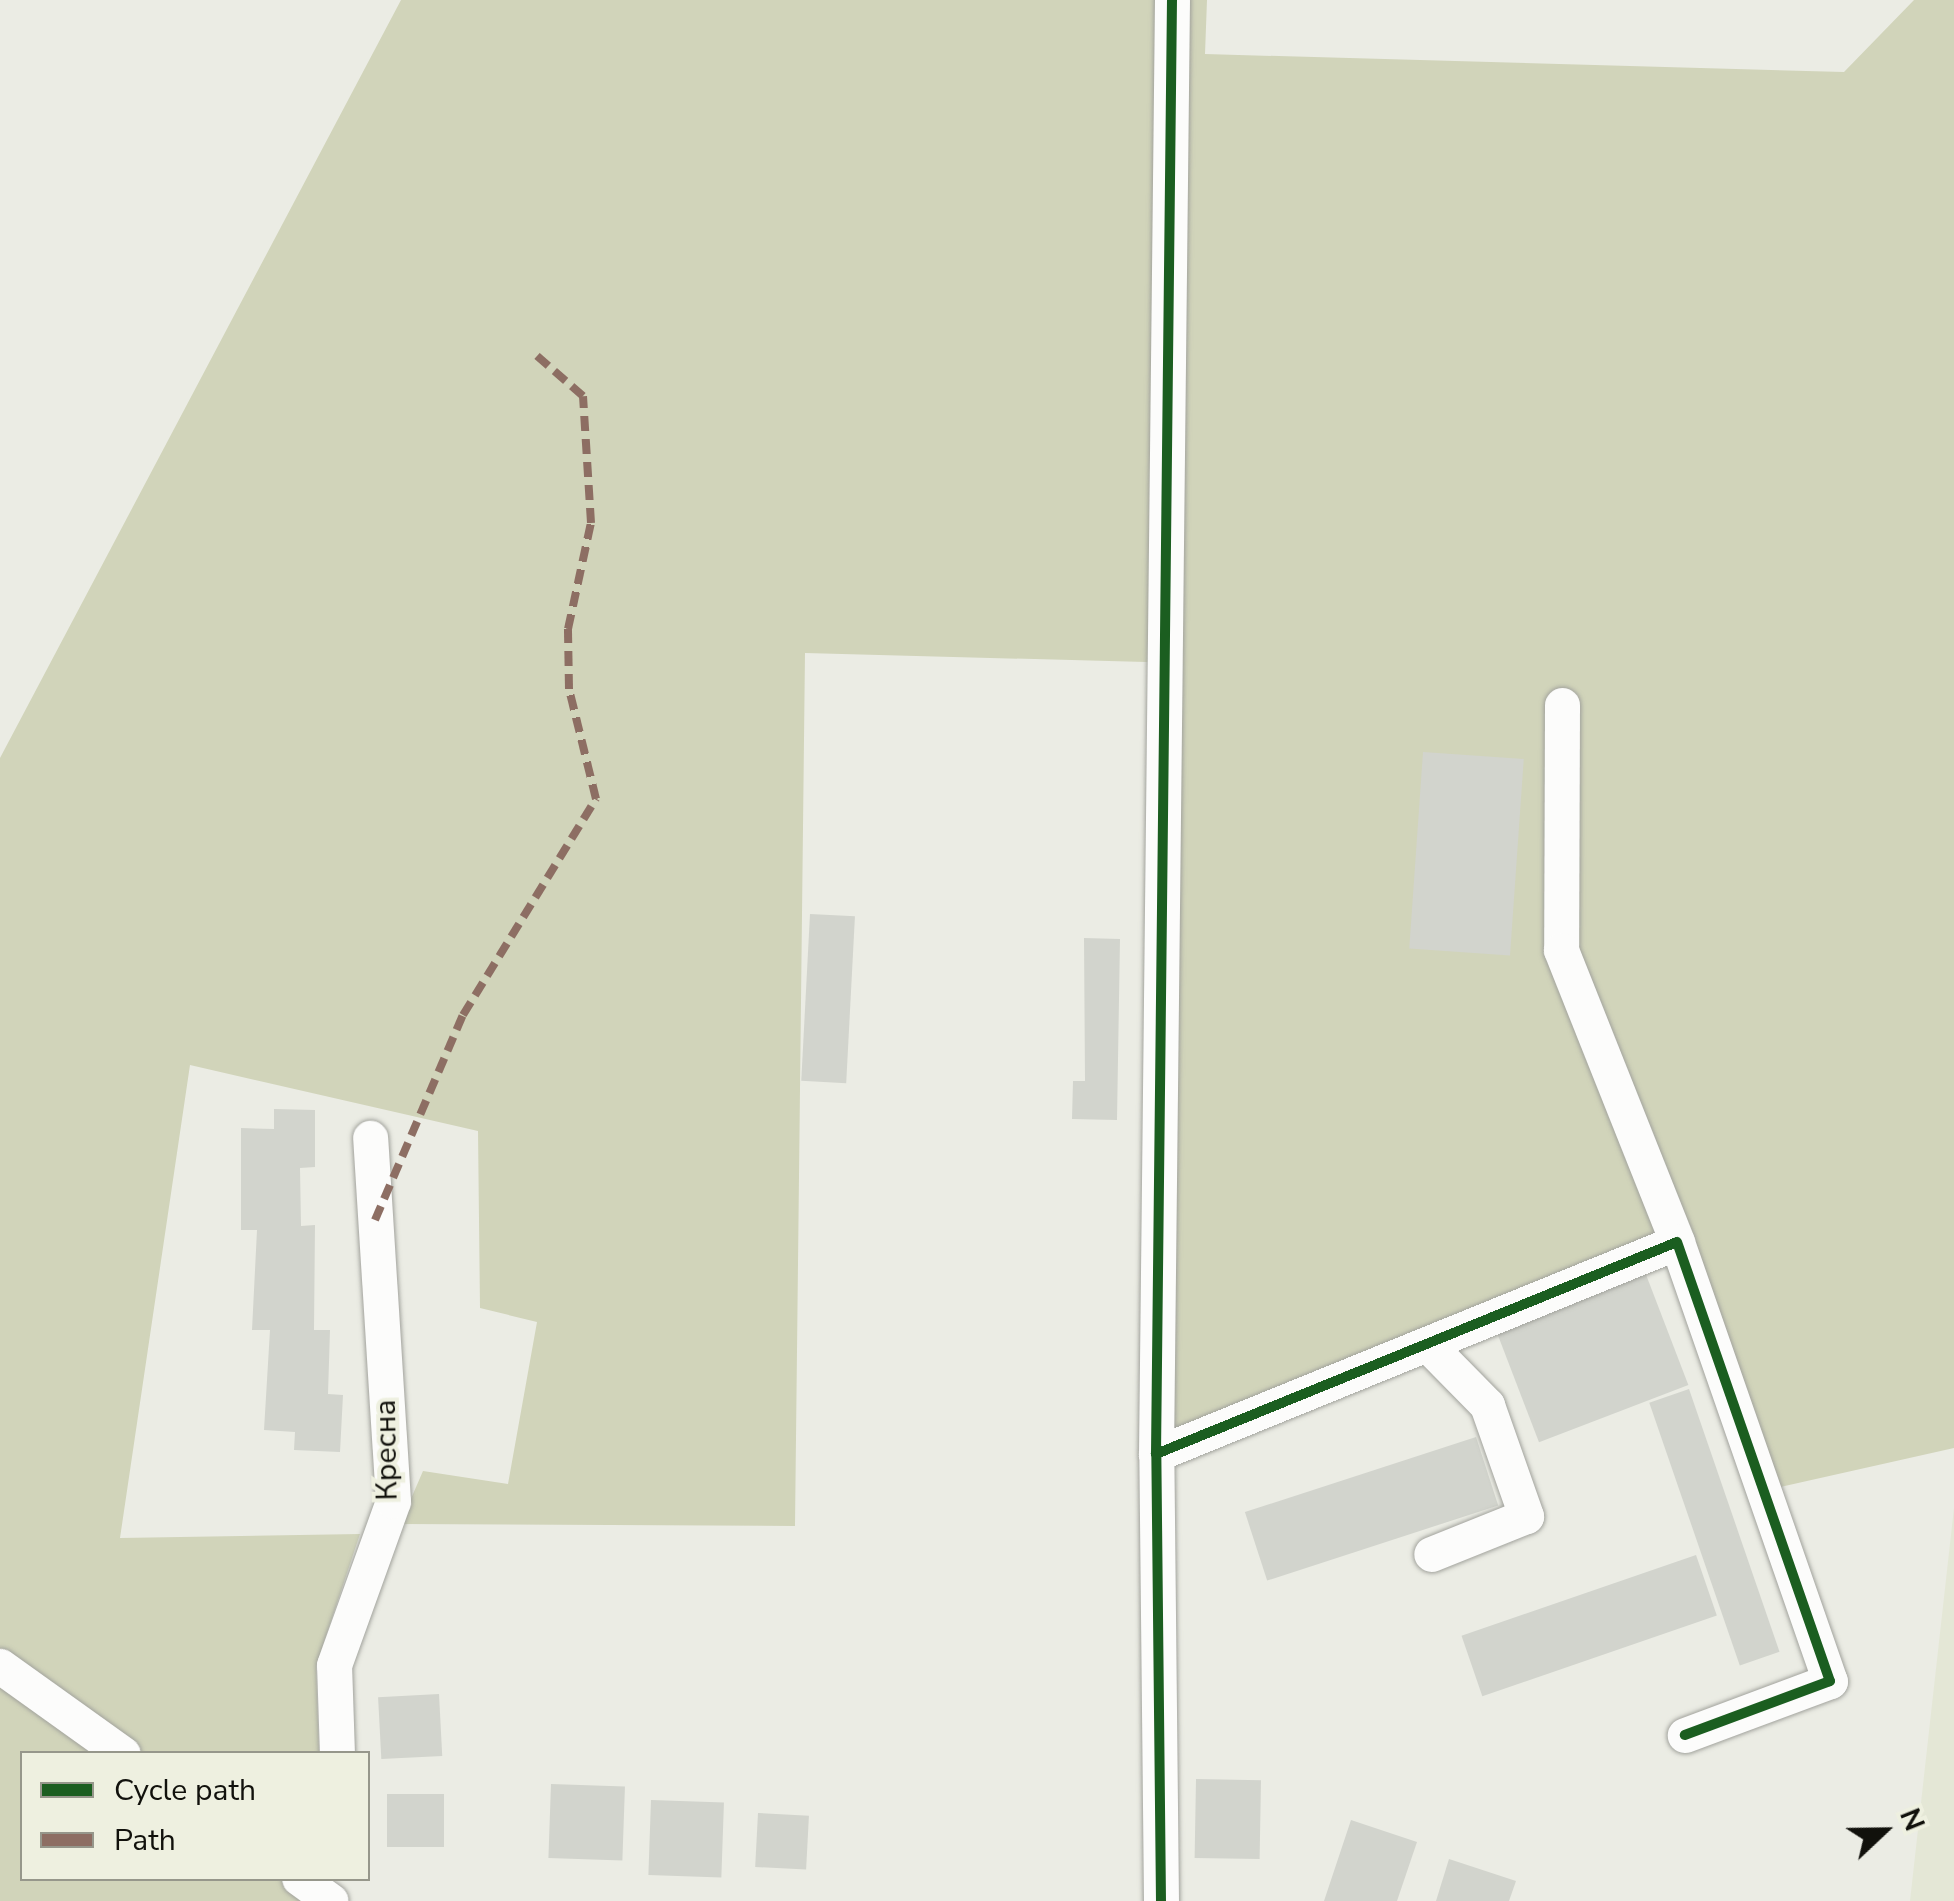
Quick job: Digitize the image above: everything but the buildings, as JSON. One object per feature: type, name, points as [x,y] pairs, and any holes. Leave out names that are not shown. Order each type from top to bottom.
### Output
[{"type":"street","points":[[1162,1901],[1156,1454],[1172,0]]},
{"type":"street","points":[[1562,705],[1561,950],[1677,1242],[1830,1681],[1685,1735]]},
{"type":"street","name":"Кресна","points":[[337,1751],[334,1665],[393,1501],[370,1138]]},
{"type":"street","points":[[1156,1454],[1677,1242]]},
{"type":"street","points":[[1427,1344],[1487,1405],[1526,1516],[1431,1554]]},
{"type":"street","points":[[0,1666],[119,1751]]},
{"type":"street","points":[[303,1881],[331,1901]]},
{"type":"shaded area","points":[[401,0],[1207,0],[1205,54],[1844,72],[1914,0],[1954,0],[1954,1448],[1771,1489],[1681,1232],[1170,1435],[1183,663],[805,653],[795,1526],[400,1524],[423,1471],[508,1484],[537,1322],[480,1308],[478,1131],[190,1065],[120,1538],[360,1534],[316,1666],[319,1751],[20,1751],[20,1881],[322,1881],[323,1901],[0,1901],[0,758]]},
{"type":"shaded area","points":[[1954,1508],[1954,1901],[1910,1901]]},
{"type":"marked path","points":[[375,1220],[463,1015],[596,799],[569,689],[568,629],[591,523],[583,396],[536,355]]},
{"type":"cycle path","points":[[1161,1901],[1156,1454],[1172,0]]},
{"type":"cycle path","points":[[1156,1454],[1677,1242],[1830,1681],[1685,1735]]}]
